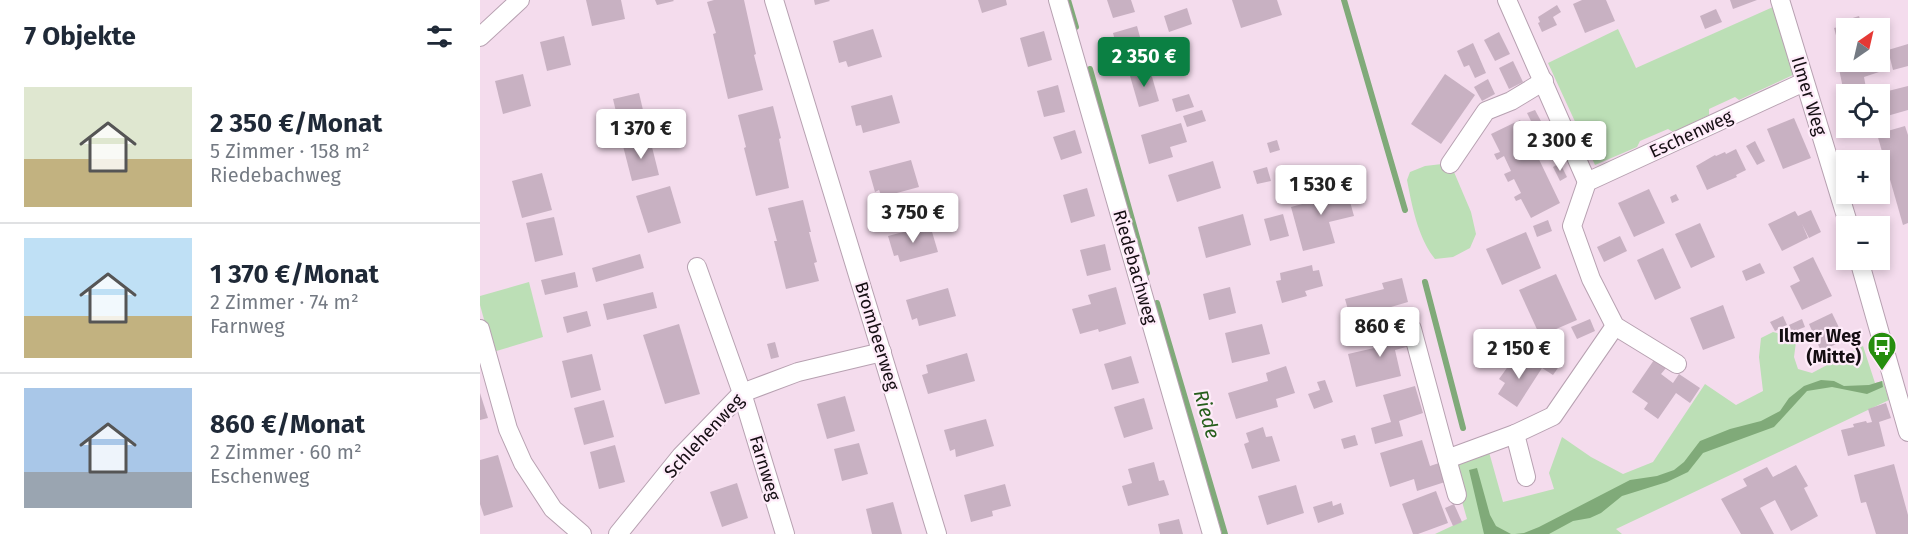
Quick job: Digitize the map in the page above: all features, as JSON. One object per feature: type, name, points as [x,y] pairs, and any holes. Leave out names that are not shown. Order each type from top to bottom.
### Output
[{"type":"street","points":[[480,37],[520,0]]},
{"type":"street","name":"Brombeerweg","points":[[774,0],[937,534]]},
{"type":"street","name":"Riedebachweg","points":[[1058,0],[1212,534]]},
{"type":"street","points":[[1507,0],[1587,182],[1572,226],[1591,279],[1615,326],[1677,364]]},
{"type":"street","name":"Ilmer Weg","points":[[1780,0],[1846,216]]},
{"type":"street","points":[[1450,164],[1486,111],[1511,101],[1544,81]]},
{"type":"street","name":"Eschenweg","points":[[1587,182],[1804,82]]},
{"type":"street","name":"Farnweg","points":[[697,267],[742,393],[785,534]]},
{"type":"street","points":[[1862,270],[1908,432]]},
{"type":"street","points":[[1447,459],[1515,434],[1553,416],[1615,326]]},
{"type":"street","points":[[480,329],[508,429],[523,463],[552,509],[582,534]]},
{"type":"street","points":[[1412,329],[1457,495]]},
{"type":"street","name":"Schlehenweg","points":[[618,534],[681,456],[742,393],[798,372],[882,352]]},
{"type":"street","points":[[1515,434],[1526,477]]},
{"type":"shaded area","points":[[1773,7],[1795,74],[1739,100],[1735,97],[1709,109],[1709,115],[1673,132],[1668,129],[1640,141],[1637,147],[1595,165],[1548,63],[1618,29],[1636,68]]},
{"type":"shaded area","points":[[1442,164],[1454,172],[1471,212],[1476,234],[1470,248],[1453,257],[1435,259],[1420,232],[1407,180],[1410,172],[1425,166]]},
{"type":"shaded area","points":[[529,282],[543,337],[493,352],[480,305],[480,296]]},
{"type":"shaded area","points":[[1773,332],[1788,336],[1796,342],[1794,357],[1798,369],[1812,373],[1863,346],[1875,383],[1883,381],[1889,400],[1616,529],[1622,534],[1435,534],[1467,519],[1457,484],[1454,462],[1489,452],[1503,502],[1554,489],[1549,473],[1562,437],[1591,457],[1623,474],[1653,462],[1705,384],[1736,405],[1763,391],[1759,357],[1761,338]]},
{"type":"shaded area","points":[[1821,380],[1834,381],[1844,386],[1869,385],[1882,381],[1883,387],[1867,394],[1832,387],[1807,391],[1774,427],[1703,453],[1688,472],[1667,482],[1622,496],[1601,513],[1573,521],[1549,534],[1515,534],[1539,527],[1630,480],[1657,476],[1674,470],[1684,462],[1700,441],[1730,429],[1761,421],[1780,411],[1789,398],[1804,386]]},
{"type":"shaded area","points":[[1477,468],[1490,515],[1496,526],[1511,534],[1484,534],[1469,470]]},
{"type":"building","points":[[586,0],[621,0],[625,19],[592,26]]},
{"type":"building","points":[[655,0],[673,0],[674,1],[657,5]]},
{"type":"building","points":[[744,0],[763,90],[728,99],[713,34],[716,33],[707,2]]},
{"type":"building","points":[[814,0],[829,0],[830,1],[815,5]]},
{"type":"building","points":[[978,0],[1006,0],[1007,5],[982,13]]},
{"type":"building","points":[[1107,0],[1131,0],[1135,12],[1113,18]]},
{"type":"building","points":[[1232,0],[1277,0],[1282,15],[1241,28]]},
{"type":"building","points":[[1582,0],[1606,0],[1615,21],[1585,33],[1573,4]]},
{"type":"building","points":[[1730,0],[1757,0],[1733,9]]},
{"type":"building","points":[[1557,5],[1561,12],[1553,17],[1557,25],[1542,32],[1538,17]]},
{"type":"building","points":[[1187,8],[1192,24],[1169,32],[1164,16]]},
{"type":"building","points":[[1716,9],[1722,22],[1705,29],[1700,16]]},
{"type":"building","points":[[1137,26],[1143,48],[1119,55],[1113,33]]},
{"type":"building","points":[[873,29],[882,57],[848,67],[846,61],[839,63],[833,41]]},
{"type":"building","points":[[1044,31],[1052,60],[1028,67],[1020,38]]},
{"type":"building","points":[[1499,32],[1510,54],[1495,61],[1484,40]]},
{"type":"building","points":[[564,36],[571,65],[547,71],[540,42]]},
{"type":"building","points":[[1473,43],[1486,73],[1475,78],[1469,65],[1464,67],[1457,51]]},
{"type":"building","points":[[1908,44],[1908,66],[1893,70],[1890,49]]},
{"type":"building","points":[[1513,61],[1523,82],[1509,89],[1499,68]]},
{"type":"building","points":[[1150,70],[1159,101],[1139,107],[1130,76]]},
{"type":"building","points":[[1840,72],[1879,72],[1864,77],[1865,84],[1842,84]]},
{"type":"building","points":[[523,74],[531,106],[503,114],[495,81]]},
{"type":"building","points":[[1445,74],[1475,95],[1441,144],[1411,124]]},
{"type":"building","points":[[1488,79],[1495,94],[1482,101],[1474,87]]},
{"type":"building","points":[[1058,85],[1065,112],[1044,117],[1037,91]]},
{"type":"building","points":[[1908,86],[1908,110],[1890,115],[1890,90]]},
{"type":"building","points":[[639,93],[647,127],[621,133],[613,99]]},
{"type":"building","points":[[1189,94],[1194,107],[1176,112],[1172,99]]},
{"type":"building","points":[[892,95],[900,123],[863,133],[861,125],[856,126],[851,106]]},
{"type":"building","points":[[773,106],[789,188],[756,196],[738,115]]},
{"type":"building","points":[[1202,110],[1206,121],[1187,127],[1183,116]]},
{"type":"building","points":[[1535,110],[1542,123],[1534,127],[1527,113]]},
{"type":"building","points":[[1794,118],[1811,158],[1783,169],[1767,129]]},
{"type":"building","points":[[1520,120],[1560,203],[1531,218],[1521,199],[1516,201],[1514,197],[1521,193],[1514,179],[1508,182],[1504,174],[1511,171],[1504,156],[1497,160],[1494,154],[1500,152],[1491,134]]},
{"type":"building","points":[[1181,123],[1187,142],[1170,147],[1173,157],[1149,164],[1141,135]]},
{"type":"building","points":[[1905,126],[1908,135],[1908,223],[1903,225],[1890,180],[1890,150],[1882,150],[1878,138],[1890,138],[1890,130]]},
{"type":"building","points":[[1075,130],[1082,153],[1061,160],[1053,137]]},
{"type":"building","points":[[650,139],[659,175],[632,181],[623,146]]},
{"type":"building","points":[[1277,140],[1280,150],[1270,153],[1267,143]]},
{"type":"building","points":[[1755,141],[1765,161],[1757,165],[1746,146]]},
{"type":"building","points":[[1736,149],[1746,170],[1736,175],[1737,177],[1707,190],[1696,166],[1715,155],[1725,152],[1726,154]]},
{"type":"building","points":[[911,160],[919,187],[882,197],[879,190],[875,192],[869,171]]},
{"type":"building","points":[[1213,161],[1221,188],[1177,202],[1168,175]]},
{"type":"building","points":[[1560,163],[1567,177],[1560,181],[1553,167]]},
{"type":"building","points":[[1267,167],[1271,181],[1257,184],[1253,171]]},
{"type":"building","points":[[542,173],[552,210],[522,218],[512,181]]},
{"type":"building","points":[[1345,184],[1354,216],[1329,222],[1335,243],[1303,251],[1291,207],[1306,203],[1303,195]]},
{"type":"building","points":[[670,186],[681,223],[648,233],[636,196]]},
{"type":"building","points":[[1087,188],[1095,216],[1071,223],[1063,195]]},
{"type":"building","points":[[1649,189],[1665,223],[1634,237],[1618,203]]},
{"type":"building","points":[[1676,194],[1679,200],[1672,203],[1670,197]]},
{"type":"building","points":[[803,200],[819,281],[786,289],[768,208]]},
{"type":"building","points":[[1811,210],[1821,232],[1809,238],[1802,224],[1808,238],[1782,251],[1768,224],[1795,211],[1798,216]]},
{"type":"building","points":[[1243,214],[1251,245],[1206,258],[1198,227]]},
{"type":"building","points":[[1283,214],[1289,236],[1270,241],[1264,219]]},
{"type":"building","points":[[554,217],[563,255],[535,262],[526,223]]},
{"type":"building","points":[[1548,220],[1552,231],[1537,237],[1533,226]]},
{"type":"building","points":[[1700,223],[1715,257],[1691,268],[1675,234]]},
{"type":"building","points":[[930,225],[938,252],[900,262],[898,255],[894,256],[888,236]]},
{"type":"building","points":[[1526,232],[1541,268],[1502,285],[1486,249]]},
{"type":"building","points":[[1620,236],[1627,251],[1604,262],[1597,247]]},
{"type":"building","points":[[1105,244],[1111,270],[1087,276],[1080,250]]},
{"type":"building","points":[[1663,248],[1681,288],[1655,300],[1637,260]]},
{"type":"building","points":[[640,254],[644,268],[596,282],[592,268]]},
{"type":"building","points":[[1813,257],[1832,296],[1802,310],[1790,286],[1800,281],[1793,267]]},
{"type":"building","points":[[1760,263],[1765,273],[1746,281],[1742,271]]},
{"type":"building","points":[[1312,265],[1313,271],[1319,270],[1323,286],[1305,291],[1307,296],[1282,303],[1276,281],[1281,280],[1280,273]]},
{"type":"building","points":[[575,272],[578,287],[545,295],[541,280]]},
{"type":"building","points":[[1556,274],[1577,320],[1540,336],[1519,290]]},
{"type":"building","points":[[1402,278],[1408,302],[1391,307],[1395,319],[1354,331],[1345,299],[1384,289],[1382,283]]},
{"type":"building","points":[[1116,287],[1126,324],[1099,332],[1098,329],[1080,334],[1072,309],[1091,304],[1088,295]]},
{"type":"building","points":[[1230,287],[1236,313],[1209,320],[1203,294]]},
{"type":"building","points":[[948,288],[956,316],[919,326],[917,318],[912,320],[906,300]]},
{"type":"building","points":[[653,292],[657,308],[607,320],[603,304]]},
{"type":"building","points":[[1723,305],[1735,338],[1703,350],[1690,318]]},
{"type":"building","points":[[587,311],[591,326],[567,333],[563,317]]},
{"type":"building","points":[[1832,313],[1845,340],[1821,351],[1809,324]]},
{"type":"building","points":[[1783,316],[1787,325],[1775,331],[1770,322]]},
{"type":"building","points":[[1590,319],[1595,331],[1577,339],[1571,327]]},
{"type":"building","points":[[1802,319],[1805,327],[1792,332],[1789,325]]},
{"type":"building","points":[[679,324],[700,394],[665,404],[643,335]]},
{"type":"building","points":[[1262,324],[1270,354],[1232,363],[1225,333]]},
{"type":"building","points":[[1403,324],[1410,346],[1395,350],[1401,376],[1356,387],[1348,354],[1383,346],[1379,332]]},
{"type":"building","points":[[775,342],[779,357],[771,359],[767,344]]},
{"type":"building","points":[[967,353],[975,381],[928,394],[922,375],[928,373],[926,365]]},
{"type":"building","points":[[592,354],[601,390],[571,398],[562,361]]},
{"type":"building","points":[[1131,356],[1139,383],[1112,390],[1104,364]]},
{"type":"building","points":[[1522,356],[1542,368],[1517,407],[1498,394],[1505,383],[1499,379],[1509,365],[1514,368]]},
{"type":"building","points":[[1548,358],[1560,365],[1553,375],[1542,368]]},
{"type":"building","points":[[1654,360],[1666,368],[1661,374],[1673,383],[1679,374],[1700,388],[1690,403],[1676,393],[1658,419],[1644,409],[1648,403],[1632,392]]},
{"type":"building","points":[[1286,366],[1295,393],[1276,399],[1278,407],[1236,419],[1228,393],[1268,381],[1266,373]]},
{"type":"building","points":[[1325,380],[1333,402],[1314,409],[1308,394],[1320,390],[1317,382]]},
{"type":"building","points":[[1415,386],[1423,413],[1399,421],[1403,436],[1375,444],[1371,428],[1391,422],[1383,395]]},
{"type":"building","points":[[480,393],[488,418],[480,420]]},
{"type":"building","points":[[845,396],[855,431],[827,439],[817,404]]},
{"type":"building","points":[[1144,398],[1153,429],[1124,438],[1114,407]]},
{"type":"building","points":[[604,400],[614,437],[584,445],[574,408]]},
{"type":"building","points":[[1886,403],[1891,418],[1879,422],[1885,446],[1848,456],[1841,430],[1854,427],[1853,424],[1872,422],[1868,409]]},
{"type":"building","points":[[986,419],[994,446],[956,457],[955,449],[950,451],[944,430]]},
{"type":"building","points":[[1263,427],[1266,437],[1272,436],[1280,461],[1252,469],[1244,444],[1249,442],[1246,433]]},
{"type":"building","points":[[1355,435],[1358,445],[1344,449],[1341,439]]},
{"type":"building","points":[[1422,440],[1430,466],[1439,463],[1445,482],[1417,491],[1414,479],[1390,487],[1380,453]]},
{"type":"building","points":[[859,443],[868,474],[842,481],[834,449]]},
{"type":"building","points":[[615,445],[625,482],[599,489],[590,452]]},
{"type":"building","points":[[498,455],[513,507],[484,516],[480,504],[480,460]]},
{"type":"building","points":[[1154,462],[1159,481],[1164,480],[1169,495],[1128,506],[1122,486],[1132,483],[1128,469]]},
{"type":"building","points":[[1894,464],[1908,515],[1908,534],[1876,534],[1866,502],[1861,503],[1854,475]]},
{"type":"building","points":[[1796,465],[1808,486],[1804,488],[1818,516],[1791,531],[1775,500],[1760,508],[1774,534],[1741,534],[1721,499],[1747,486],[1743,479],[1767,467],[1773,477]]},
{"type":"building","points":[[737,483],[748,518],[722,527],[710,492]]},
{"type":"building","points":[[1005,484],[1011,506],[992,511],[993,516],[971,522],[964,495]]},
{"type":"building","points":[[1296,485],[1304,513],[1267,525],[1258,496]]},
{"type":"building","points":[[1436,491],[1448,523],[1413,534],[1402,504]]},
{"type":"building","points":[[1332,501],[1333,506],[1341,503],[1344,514],[1318,523],[1313,507]]},
{"type":"building","points":[[893,502],[902,534],[872,534],[866,509]]},
{"type":"building","points":[[1454,504],[1462,522],[1453,526],[1445,508]]},
{"type":"building","points":[[1179,519],[1183,534],[1160,534],[1158,524]]},
{"type":"waterway","name":"Riede","points":[[1068,0],[1076,27]]},
{"type":"waterway","points":[[1344,0],[1405,210]]},
{"type":"waterway","name":"Riede","points":[[1090,69],[1147,273]]},
{"type":"waterway","points":[[1425,282],[1463,428]]},
{"type":"waterway","name":"Riede","points":[[1157,303],[1225,534]]},
{"type":"place","name":"Ilmer Weg (Mitte)","points":[[1882,372]]}]
